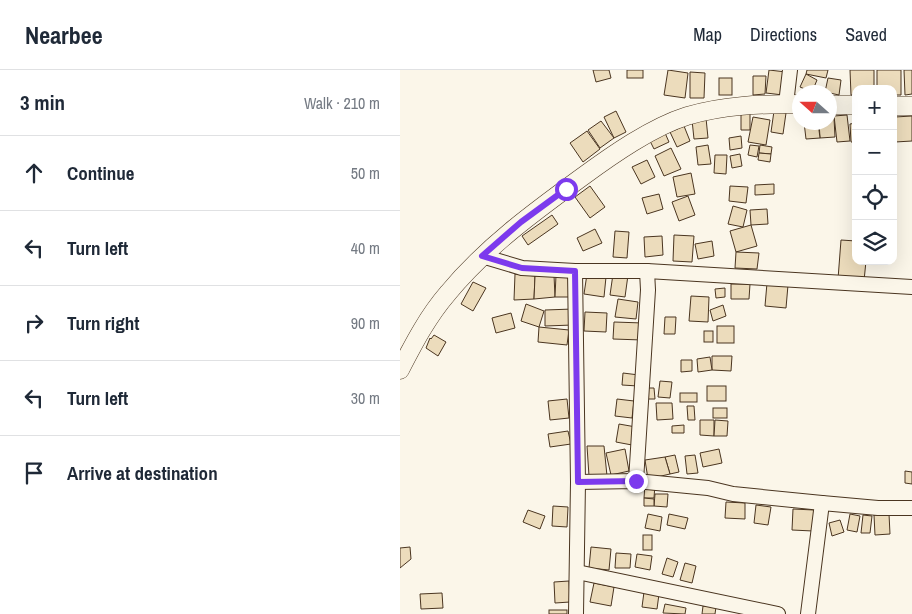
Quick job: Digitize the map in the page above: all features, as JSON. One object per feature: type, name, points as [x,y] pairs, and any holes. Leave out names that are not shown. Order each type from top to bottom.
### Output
[{"type":"street","points":[[790,70],[792,93]]},
{"type":"street","points":[[400,370],[418,336],[447,294],[482,256],[521,222],[611,156],[652,132],[685,116],[717,108],[752,104],[792,104]]},
{"type":"street","points":[[837,105],[852,105]]},
{"type":"street","points":[[897,106],[912,106]]},
{"type":"street","points":[[482,256],[522,268],[575,271],[647,271],[912,286]]},
{"type":"street","points":[[575,271],[578,482],[576,614]]},
{"type":"street","points":[[636,481],[648,290],[647,271]]},
{"type":"street","points":[[578,482],[636,481],[708,488],[733,494],[822,503],[878,508],[912,508]]},
{"type":"street","points":[[808,614],[822,503]]},
{"type":"street","points":[[577,572],[778,614]]},
{"type":"building","points":[[593,70],[609,70],[611,78],[596,82]]},
{"type":"building","points":[[627,70],[643,70],[643,78],[627,78]]},
{"type":"building","points":[[668,70],[688,73],[685,98],[664,95]]},
{"type":"building","points":[[769,70],[786,72],[783,95],[766,93]]},
{"type":"building","points":[[807,70],[828,70],[826,78],[806,74]]},
{"type":"building","points":[[850,70],[874,70],[874,85],[852,85],[851,95]]},
{"type":"building","points":[[877,70],[901,70],[901,95],[897,95],[897,85],[877,85]]},
{"type":"building","points":[[904,70],[912,70],[912,94],[905,95]]},
{"type":"building","points":[[690,72],[705,73],[704,98],[690,98]]},
{"type":"building","points":[[806,74],[817,80],[815,85],[801,85]]},
{"type":"building","points":[[753,76],[766,76],[765,94],[753,95]]},
{"type":"building","points":[[719,78],[732,78],[732,95],[719,95]]},
{"type":"building","points":[[828,78],[841,80],[839,95],[837,95],[837,85],[826,85]]},
{"type":"building","points":[[616,111],[626,132],[614,138],[604,117]]},
{"type":"building","points":[[750,111],[750,130],[741,130],[741,112]]},
{"type":"building","points":[[774,111],[786,113],[783,134],[771,132]]},
{"type":"building","points":[[847,115],[850,141],[837,142],[837,116]]},
{"type":"building","points":[[912,116],[912,141],[897,142],[897,117]]},
{"type":"building","points":[[753,117],[770,120],[766,145],[748,142]]},
{"type":"building","points":[[706,118],[708,138],[694,139],[692,120]]},
{"type":"building","points":[[601,121],[614,138],[600,148],[588,130]]},
{"type":"building","points":[[850,124],[852,124],[852,142],[851,142]]},
{"type":"building","points":[[684,126],[690,141],[677,147],[670,132]]},
{"type":"building","points":[[805,130],[819,130],[820,138],[806,139]]},
{"type":"building","points":[[820,130],[835,130],[835,137],[820,138]]},
{"type":"building","points":[[587,131],[600,149],[583,162],[570,143]]},
{"type":"building","points":[[665,133],[669,142],[654,149],[650,141]]},
{"type":"building","points":[[741,136],[742,148],[730,150],[729,138]]},
{"type":"building","points":[[708,145],[711,164],[698,165],[696,147]]},
{"type":"building","points":[[750,145],[759,146],[757,157],[748,155]]},
{"type":"building","points":[[760,145],[772,147],[771,154],[759,153]]},
{"type":"building","points":[[671,148],[681,169],[664,176],[655,156]]},
{"type":"building","points":[[759,153],[771,154],[770,162],[758,160]]},
{"type":"building","points":[[740,154],[742,166],[732,168],[730,156]]},
{"type":"building","points":[[715,155],[727,155],[726,174],[714,173]]},
{"type":"building","points":[[647,160],[655,177],[641,184],[632,167]]},
{"type":"building","points":[[691,173],[695,194],[677,197],[673,177]]},
{"type":"building","points":[[774,184],[774,194],[755,195],[755,185]]},
{"type":"building","points":[[590,186],[605,207],[590,218],[575,197]]},
{"type":"building","points":[[730,186],[748,187],[746,203],[729,201]]},
{"type":"building","points":[[659,194],[663,209],[647,214],[642,198]]},
{"type":"building","points":[[688,196],[695,215],[679,221],[672,202]]},
{"type":"building","points":[[733,206],[747,210],[743,227],[728,224]]},
{"type":"building","points":[[767,209],[768,224],[751,225],[750,210]]},
{"type":"building","points":[[552,215],[558,224],[528,245],[522,236]]},
{"type":"building","points":[[751,225],[757,246],[736,252],[730,231]]},
{"type":"building","points":[[595,229],[602,243],[583,251],[577,238]]},
{"type":"building","points":[[615,231],[629,232],[627,258],[613,257]]},
{"type":"building","points":[[674,235],[694,236],[692,262],[673,261]]},
{"type":"building","points":[[662,236],[663,255],[645,257],[644,237]]},
{"type":"building","points":[[841,240],[852,241],[852,265],[866,265],[864,281],[838,279]]},
{"type":"building","points":[[712,241],[714,256],[698,259],[695,244]]},
{"type":"building","points":[[736,252],[759,253],[757,269],[735,268]]},
{"type":"building","points":[[515,274],[535,276],[534,299],[514,300]]},
{"type":"building","points":[[587,274],[606,277],[604,297],[584,294]]},
{"type":"building","points":[[613,274],[628,275],[625,297],[610,295]]},
{"type":"building","points":[[554,275],[555,297],[534,299],[535,276]]},
{"type":"building","points":[[556,275],[569,275],[569,297],[555,297]]},
{"type":"building","points":[[473,282],[486,288],[473,311],[461,304]]},
{"type":"building","points":[[767,283],[788,285],[786,308],[765,306]]},
{"type":"building","points":[[731,284],[750,284],[749,299],[731,299]]},
{"type":"building","points":[[725,288],[725,297],[716,298],[715,289]]},
{"type":"building","points":[[691,296],[709,297],[708,322],[689,321]]},
{"type":"building","points":[[618,299],[638,302],[636,319],[615,317]]},
{"type":"building","points":[[526,304],[544,311],[539,327],[521,321]]},
{"type":"building","points":[[723,305],[726,316],[713,321],[710,310]]},
{"type":"building","points":[[573,309],[573,325],[545,326],[545,310]]},
{"type":"building","points":[[585,312],[607,313],[606,332],[584,331]]},
{"type":"building","points":[[511,313],[515,328],[496,333],[492,318]]},
{"type":"building","points":[[665,317],[676,317],[675,334],[664,334]]},
{"type":"building","points":[[614,322],[643,323],[642,340],[613,339]]},
{"type":"building","points":[[717,326],[734,326],[734,343],[717,343]]},
{"type":"building","points":[[539,327],[569,330],[567,345],[538,342]]},
{"type":"building","points":[[704,331],[713,331],[713,342],[704,342]]},
{"type":"building","points":[[434,335],[446,342],[438,356],[426,348],[430,338]]},
{"type":"building","points":[[712,356],[732,356],[731,371],[712,370]]},
{"type":"building","points":[[710,357],[712,370],[698,372],[697,359]]},
{"type":"building","points":[[681,360],[692,360],[692,371],[681,372]]},
{"type":"building","points":[[623,373],[639,375],[638,386],[622,385]]},
{"type":"building","points":[[660,381],[672,382],[670,398],[658,397]]},
{"type":"building","points":[[707,386],[726,386],[726,401],[707,401]]},
{"type":"building","points":[[647,388],[654,388],[655,399],[647,399]]},
{"type":"building","points":[[680,393],[697,393],[697,402],[680,402]]},
{"type":"building","points":[[567,399],[569,418],[550,420],[548,401]]},
{"type":"building","points":[[617,399],[634,401],[632,418],[615,416]]},
{"type":"building","points":[[656,403],[672,403],[673,419],[657,420]]},
{"type":"building","points":[[687,406],[694,406],[695,420],[688,420]]},
{"type":"building","points":[[713,408],[727,408],[727,418],[713,418]]},
{"type":"building","points":[[700,420],[714,420],[714,436],[700,435]]},
{"type":"building","points":[[715,420],[728,421],[727,436],[714,436]]},
{"type":"building","points":[[619,424],[636,427],[632,445],[616,442]]},
{"type":"building","points":[[684,425],[684,433],[672,433],[672,426]]},
{"type":"building","points":[[568,431],[571,444],[550,447],[548,434]]},
{"type":"building","points":[[587,446],[604,446],[607,476],[589,476]]},
{"type":"building","points":[[625,449],[629,471],[611,475],[606,453]]},
{"type":"building","points":[[719,449],[722,463],[703,467],[700,453]]},
{"type":"building","points":[[675,455],[679,472],[670,474],[665,457]]},
{"type":"building","points":[[695,455],[698,473],[687,474],[685,456]]},
{"type":"building","points":[[665,457],[670,474],[648,479],[645,460]]},
{"type":"building","points":[[905,471],[912,472],[912,484],[905,483]]},
{"type":"building","points":[[645,484],[655,484],[654,498],[644,498]]},
{"type":"building","points":[[655,494],[668,494],[667,507],[654,506]]},
{"type":"building","points":[[644,498],[654,499],[654,506],[644,506]]},
{"type":"building","points":[[726,502],[745,503],[745,519],[725,518]]},
{"type":"building","points":[[756,505],[771,507],[768,525],[754,523]]},
{"type":"building","points":[[553,506],[568,507],[567,527],[552,526]]},
{"type":"building","points":[[793,509],[814,510],[813,531],[792,530]]},
{"type":"building","points":[[528,510],[545,516],[540,529],[523,522]]},
{"type":"building","points":[[648,514],[662,517],[660,531],[645,528]]},
{"type":"building","points":[[669,514],[688,518],[685,529],[667,525]]},
{"type":"building","points":[[850,514],[860,516],[857,532],[847,530]]},
{"type":"building","points":[[889,514],[890,534],[875,535],[874,515]]},
{"type":"building","points":[[863,515],[872,516],[870,533],[861,533]]},
{"type":"building","points":[[840,520],[844,532],[832,536],[829,523]]},
{"type":"building","points":[[643,535],[652,535],[652,550],[643,550]]},
{"type":"building","points":[[410,547],[411,559],[400,568],[400,548]]},
{"type":"building","points":[[591,547],[611,549],[609,570],[589,568]]},
{"type":"building","points":[[616,553],[631,554],[630,568],[615,568]]},
{"type":"building","points":[[637,554],[652,556],[650,570],[635,567]]},
{"type":"building","points":[[667,558],[678,562],[673,577],[662,574]]},
{"type":"building","points":[[685,563],[696,566],[692,583],[680,580]]},
{"type":"building","points":[[569,581],[570,602],[555,603],[554,582]]},
{"type":"building","points":[[594,583],[614,587],[611,606],[590,602]]},
{"type":"building","points":[[644,592],[659,594],[657,609],[642,607]]},
{"type":"building","points":[[442,593],[443,608],[421,609],[420,594]]},
{"type":"building","points":[[665,604],[686,608],[685,614],[663,613]]},
{"type":"building","points":[[703,606],[716,607],[715,614],[702,614]]},
{"type":"building","points":[[549,610],[567,610],[567,614],[549,614]]},
{"type":"route","points":[[566,189],[521,222],[482,256],[522,268],[575,271],[578,482],[636,481]]}]
